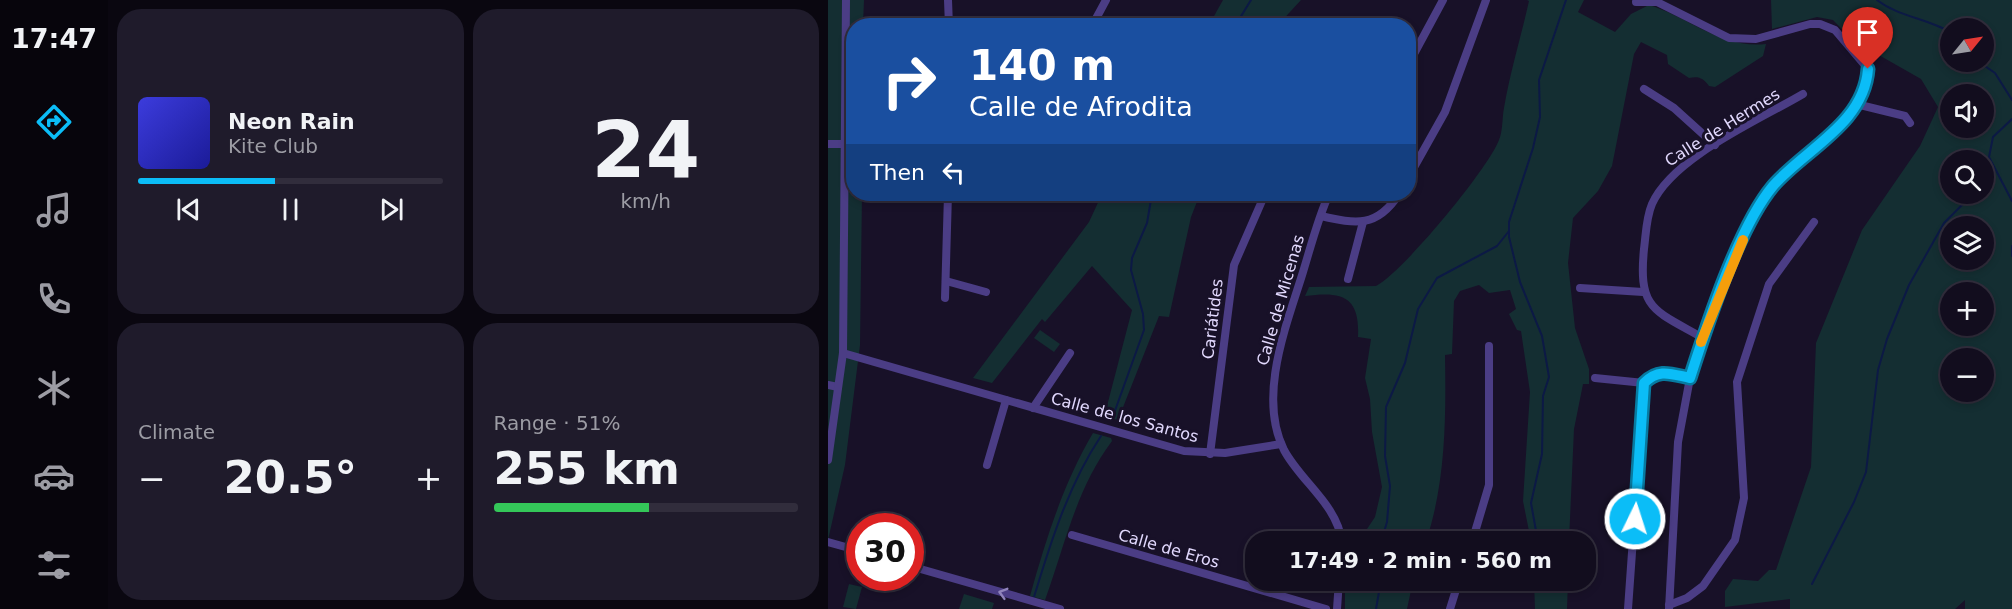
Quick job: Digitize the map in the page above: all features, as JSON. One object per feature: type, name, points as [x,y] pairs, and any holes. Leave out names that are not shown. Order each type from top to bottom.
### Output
[{"type":"street","points":[[846,0],[846,18]]},
{"type":"street","points":[[948,0],[949,18]]},
{"type":"street","points":[[1096,18],[1106,0]]},
{"type":"street","points":[[1416,50],[1443,0]]},
{"type":"street","points":[[1416,164],[1445,112],[1486,0]]},
{"type":"street","points":[[1635,2],[1657,2],[1729,38],[1756,39],[1810,24],[1820,24],[1835,30],[1868,69],[1856,104],[1837,130],[1774,186],[1752,218],[1703,338],[1690,378],[1678,442],[1669,607],[1687,598],[1703,586],[1736,540],[1744,498],[1737,382],[1769,284],[1814,222]]},
{"type":"street","points":[[1644,89],[1674,108],[1715,145]]},
{"type":"street","name":"Calle de Hermes","points":[[1643,292],[1647,219],[1652,204],[1666,180],[1686,163],[1803,94]]},
{"type":"street","points":[[1856,104],[1905,116],[1910,123]]},
{"type":"street","points":[[828,144],[846,144]]},
{"type":"street","points":[[828,460],[843,353],[848,201]]},
{"type":"street","points":[[945,298],[948,201]]},
{"type":"street","name":"Cariátides","points":[[1210,454],[1234,264],[1261,201]]},
{"type":"street","name":"Calle de Micenas","points":[[1326,201],[1279,349],[1274,378],[1275,412],[1281,444],[1332,514],[1341,531]]},
{"type":"street","points":[[1321,216],[1349,222],[1363,222],[1383,212],[1393,201]]},
{"type":"street","points":[[1348,279],[1363,222]]},
{"type":"street","points":[[946,281],[986,292]]},
{"type":"street","points":[[1580,288],[1643,292],[1652,305],[1665,317],[1703,338]]},
{"type":"street","points":[[1475,531],[1489,485],[1490,346]]},
{"type":"street","name":"Calle de los Santos","points":[[843,353],[1184,451],[1210,454],[1281,444]]},
{"type":"street","name":"Calle de los Santos","points":[[1034,408],[1070,353]]},
{"type":"street","points":[[1628,609],[1644,383],[1652,375],[1661,371],[1690,378]]},
{"type":"street","points":[[1595,378],[1644,383]]},
{"type":"street","points":[[828,385],[838,387]]},
{"type":"street","points":[[987,465],[1006,400]]},
{"type":"street","name":"Calle de Eros","points":[[1072,535],[1326,609]]},
{"type":"street","points":[[828,542],[846,547]]},
{"type":"street","points":[[924,570],[1060,609]]},
{"type":"street","points":[[1337,609],[1338,591]]},
{"type":"street","points":[[1450,609],[1456,591]]},
{"type":"green space","points":[[828,0],[864,0],[863,18],[846,18],[846,201],[862,201],[860,345],[845,465],[828,540]]},
{"type":"green space","points":[[1223,0],[1301,0],[1284,18],[1213,18]]},
{"type":"green space","points":[[1527,0],[1584,0],[1578,12],[1615,32],[1631,14],[1649,5],[1734,42],[1766,44],[1763,56],[1715,87],[1709,86],[1701,78],[1689,78],[1668,64],[1667,55],[1641,42],[1634,54],[1612,166],[1598,191],[1573,218],[1568,263],[1575,328],[1589,369],[1589,384],[1583,384],[1574,429],[1569,531],[1529,531],[1523,501],[1530,392],[1521,331],[1517,330],[1509,314],[1516,309],[1510,290],[1489,293],[1479,285],[1460,291],[1454,301],[1452,354],[1445,355],[1445,426],[1441,473],[1429,531],[1364,531],[1375,517],[1382,487],[1365,378],[1371,339],[1358,337],[1356,313],[1346,299],[1329,295],[1305,296],[1309,287],[1376,286],[1389,277],[1444,219],[1479,173],[1499,140],[1509,81],[1529,1]]},
{"type":"green space","points":[[1771,0],[2012,0],[2012,609],[1965,609],[1965,600],[1955,609],[1790,609],[1790,599],[1725,607],[1725,591],[1733,579],[1758,581],[1769,570],[1776,570],[1811,467],[1816,343],[1862,230],[1920,146],[1938,107],[1921,79],[1870,50],[1866,54],[1833,20],[1817,17],[1772,29]]},
{"type":"green space","points":[[1099,201],[1197,201],[1191,217],[1169,317],[1159,316],[1118,420],[1101,416],[1107,406],[1132,310],[1092,266],[1045,322],[1042,319],[992,383],[973,378],[1089,222]]},
{"type":"green space","points":[[1040,330],[1060,344],[1054,352],[1034,338]]},
{"type":"green space","points":[[1093,433],[1111,438],[1112,441],[1089,478],[1080,498],[1045,600],[1030,596],[1056,512],[1082,452]]},
{"type":"green space","points":[[847,591],[861,591],[856,609],[843,607]]},
{"type":"green space","points":[[1345,591],[1411,591],[1407,609],[1345,609]]},
{"type":"green space","points":[[1534,591],[1568,591],[1567,609],[1535,609]]},
{"type":"green space","points":[[964,594],[994,603],[992,609],[959,609]]},
{"type":"waterway","points":[[1240,18],[1251,0]]},
{"type":"waterway","points":[[1536,531],[1531,503],[1542,454],[1543,396],[1549,377],[1542,336],[1520,282],[1509,237],[1509,222],[1533,148],[1540,117],[1539,80],[1566,0]]},
{"type":"waterway","points":[[1877,0],[1894,10],[1940,27]]},
{"type":"waterway","points":[[1994,72],[2012,100]]},
{"type":"waterway","points":[[2012,119],[1993,137],[1989,157],[2012,201]]},
{"type":"waterway","points":[[1112,419],[1144,330],[1143,314],[1131,270],[1132,258],[1147,223],[1151,201]]},
{"type":"waterway","points":[[1812,584],[1854,502],[1866,472],[1878,370],[1887,339],[1909,285],[1944,223],[1963,204]]},
{"type":"waterway","points":[[1384,531],[1390,486],[1385,456],[1386,407],[1405,363],[1418,309],[1437,278],[1497,246],[1509,231]]},
{"type":"waterway","points":[[2012,246],[2012,256]]},
{"type":"waterway","points":[[1034,597],[1070,493],[1101,436]]},
{"type":"waterway","points":[[1376,609],[1379,591]]},
{"type":"slow traffic","points":[[1701,342],[1743,240]]},
{"type":"route","points":[[1635,519],[1644,383],[1652,375],[1661,371],[1690,378],[1703,338],[1752,218],[1774,186],[1837,130],[1856,104],[1868,69]]}]
